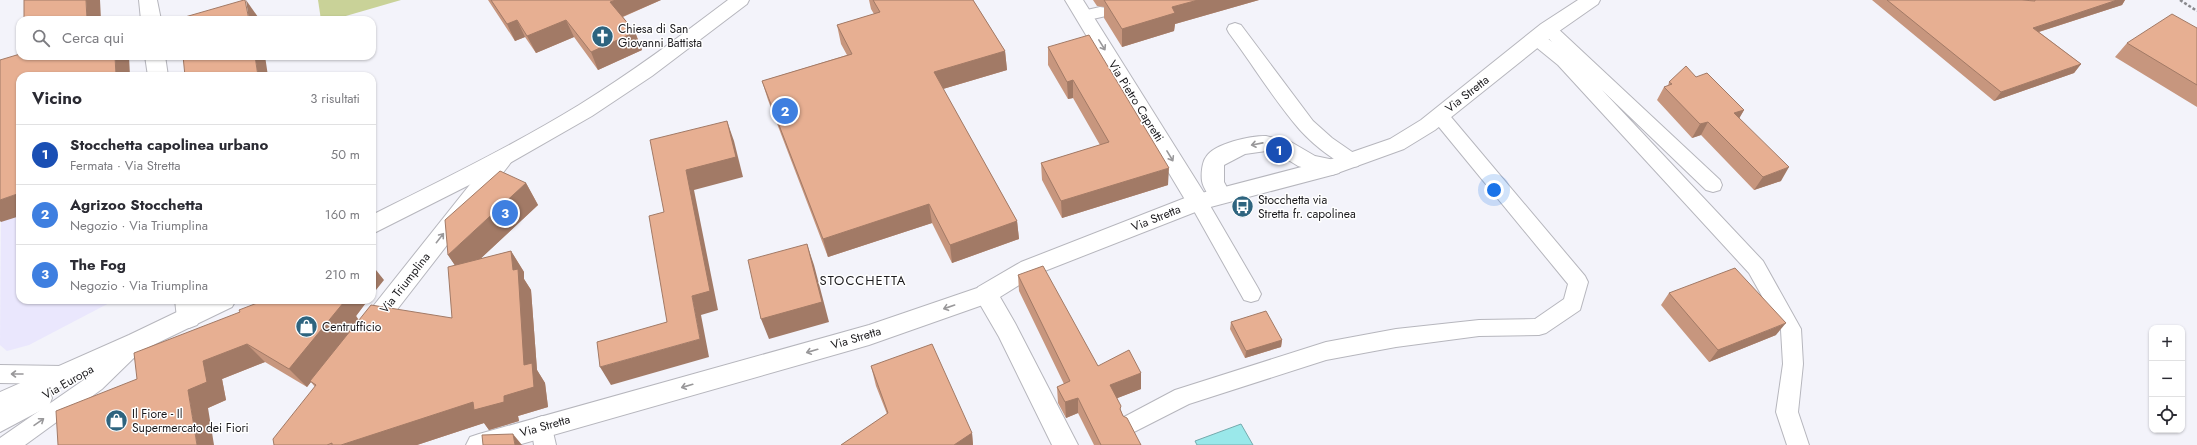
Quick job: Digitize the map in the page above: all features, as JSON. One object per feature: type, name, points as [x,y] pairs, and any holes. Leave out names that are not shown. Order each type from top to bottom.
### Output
[{"type":"street","points":[[148,0],[150,16]]},
{"type":"street","name":"Via Triumplina","points":[[376,223],[502,159],[585,111],[645,72],[740,0]]},
{"type":"street","name":"Via Stretta","points":[[479,445],[544,436],[869,335],[986,294],[1029,268],[1198,202],[1220,195],[1332,167],[1397,144],[1440,116],[1543,34],[1591,0]]},
{"type":"street","name":"Via Pietro Capretti","points":[[1086,9],[1198,202]]},
{"type":"street","points":[[156,60],[157,72]]},
{"type":"street","points":[[1220,195],[1213,182],[1214,161],[1225,153],[1248,146],[1268,142],[1285,147],[1306,160],[1332,167]]},
{"type":"street","name":"Via Triumplina","points":[[356,345],[502,159]]},
{"type":"street","points":[[986,294],[1007,330],[1065,445]]},
{"type":"street","points":[[188,309],[208,304]]},
{"type":"street","name":"Via Europa","points":[[0,421],[137,342],[188,309]]},
{"type":"street","name":"Via Europa","points":[[0,402],[137,342]]},
{"type":"lane","points":[[1235,29],[1307,126],[1326,143],[1352,161]]},
{"type":"lane","points":[[1543,34],[1714,185]]},
{"type":"lane","points":[[1543,34],[1564,61],[1675,178],[1756,267],[1791,330],[1793,364],[1787,412],[1798,445]]},
{"type":"lane","points":[[1132,424],[1182,397],[1262,370],[1326,351],[1396,338],[1478,328],[1539,327],[1573,304],[1578,282],[1440,116]]},
{"type":"lane","points":[[1198,202],[1251,294]]},
{"type":"lane","points":[[8,445],[95,383],[137,342]]},
{"type":"lane","points":[[0,374],[62,375]]},
{"type":"path","points":[[2180,0],[2197,11]]},
{"type":"shaded area","points":[[16,108],[16,304],[107,304],[29,345],[7,351],[0,345],[1,222]]},
{"type":"green space","points":[[318,0],[401,0],[346,16],[320,16]]},
{"type":"water","points":[[1241,424],[1253,445],[1197,445],[1195,441]]},
{"type":"building","points":[[24,0],[86,0],[87,16],[24,16]]},
{"type":"building","points":[[245,0],[248,16],[189,16]]},
{"type":"building","points":[[491,0],[616,0],[610,2],[635,32],[591,52],[566,20],[527,36],[517,20],[507,24]]},
{"type":"building","points":[[873,0],[973,0],[1005,51],[934,72],[1017,221],[950,245],[929,204],[823,239],[762,81],[852,54],[837,25],[880,12]]},
{"type":"building","points":[[1104,0],[1198,0],[1172,7],[1175,13],[1122,29]]},
{"type":"building","points":[[1887,0],[2117,0],[2033,28],[2081,64],[2001,92]]},
{"type":"building","points":[[2172,14],[2197,28],[2197,85],[2127,43]]},
{"type":"building","points":[[1089,35],[1169,168],[1061,201],[1041,163],[1109,142],[1073,80],[1067,82],[1048,47]]},
{"type":"building","points":[[16,55],[16,60],[115,60],[116,72],[16,72],[16,194],[0,200],[0,60]]},
{"type":"building","points":[[183,60],[256,60],[257,72],[185,72]]},
{"type":"building","points":[[1686,66],[1696,77],[1707,73],[1744,110],[1734,113],[1789,167],[1763,177],[1708,122],[1700,124],[1664,87],[1672,84],[1669,82]]},
{"type":"building","points":[[727,121],[736,157],[686,170],[710,291],[692,296],[700,339],[600,367],[597,342],[667,322],[649,216],[664,212],[650,140]]},
{"type":"building","points":[[500,171],[526,183],[448,255],[445,220]]},
{"type":"building","points":[[807,244],[822,302],[761,319],[748,260]]},
{"type":"building","points":[[511,251],[513,270],[518,269],[524,365],[532,363],[534,387],[504,396],[504,402],[474,410],[473,402],[341,445],[332,445],[332,443],[327,445],[274,445],[273,439],[316,385],[310,381],[371,305],[452,318],[448,267]]},
{"type":"building","points":[[1043,266],[1098,366],[1129,350],[1141,373],[1110,385],[1121,406],[1120,409],[1123,416],[1127,418],[1141,445],[1101,445],[1078,398],[1065,402],[1057,387],[1070,381],[1018,275]]},
{"type":"building","points":[[1735,268],[1786,323],[1718,350],[1669,293]]},
{"type":"building","points":[[255,304],[342,304],[289,369],[247,344],[203,361],[207,382],[188,390],[197,445],[58,445],[56,411],[137,379],[134,353],[240,312],[239,310]]},
{"type":"building","points":[[1266,311],[1282,340],[1246,351],[1231,322]]},
{"type":"building","points":[[932,344],[972,433],[954,445],[841,445],[888,413],[871,366]]},
{"type":"building","points":[[513,434],[515,445],[483,445],[482,435]]},
{"type":"place","name":"Chiesa di San Giovanni Battista","points":[[603,36]]},
{"type":"place","name":"Agrizoo Stocchetta","points":[[785,111]]},
{"type":"place","name":"Stocchetta capolinea urbano","points":[[1279,150]]},
{"type":"place","name":"Stocchetta via Stretta fr. capolinea","points":[[1243,207]]},
{"type":"place","name":"The Fog","points":[[505,213]]},
{"type":"place","name":"Centrufficio","points":[[306,327]]},
{"type":"place","name":"Il Fiore - Il Supermercato dei Fiori","points":[[117,421]]},
{"type":"district","name":"STOCCHETTA","points":[[863,280]]}]
